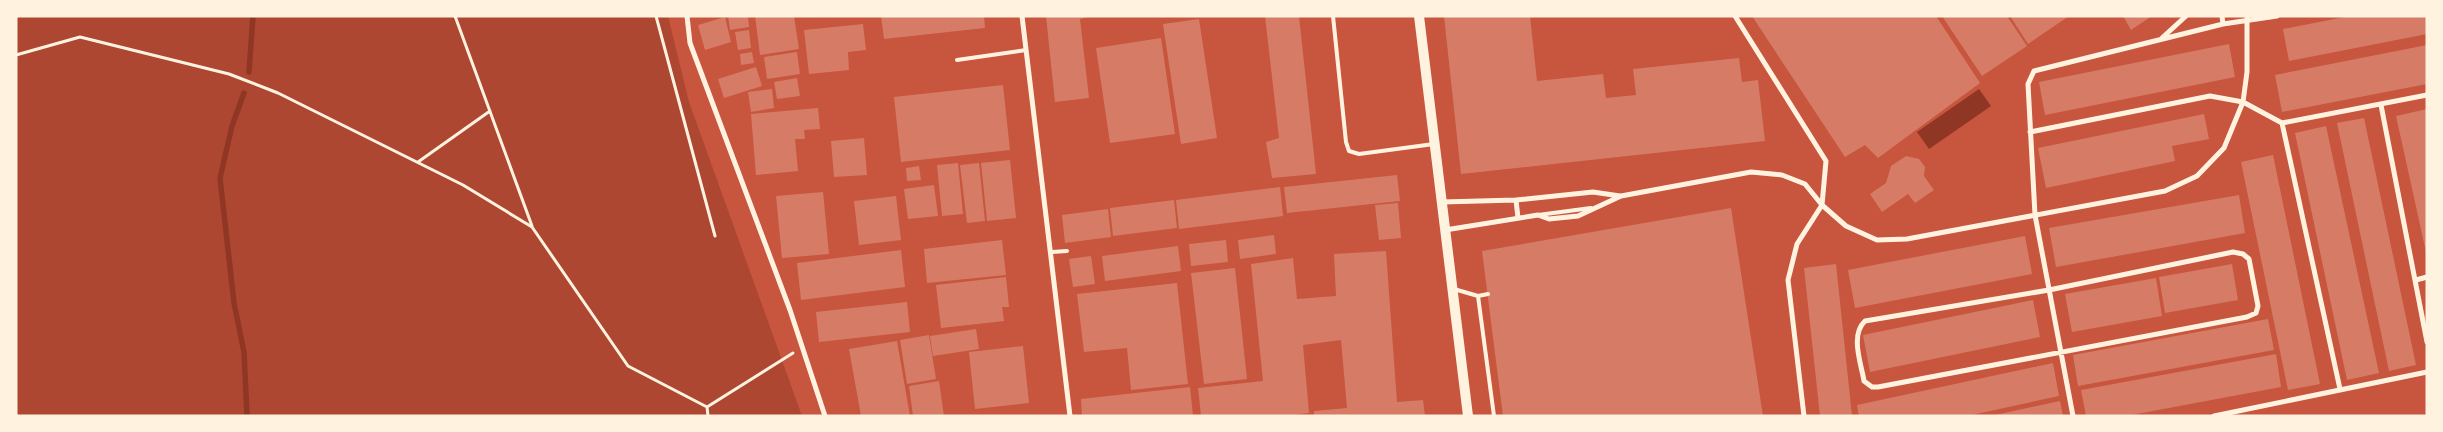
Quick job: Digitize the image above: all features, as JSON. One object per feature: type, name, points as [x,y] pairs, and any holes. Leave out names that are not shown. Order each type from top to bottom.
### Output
[{"type":"main road","points":[[1418,16],[1468,416]]},
{"type":"street","points":[[687,16],[690,43],[802,347],[825,416]]},
{"type":"street","points":[[1022,16],[1052,252],[1070,416]]},
{"type":"street","points":[[1735,16],[1826,161],[1822,205],[1796,244],[1788,280],[1804,416]]},
{"type":"street","points":[[2161,38],[2186,16]]},
{"type":"street","points":[[2222,16],[2223,24]]},
{"type":"street","points":[[2074,416],[2035,214],[2028,84],[2034,71],[2161,38],[2247,19],[2277,16]]},
{"type":"street","points":[[1445,230],[1538,215],[1549,219],[1578,216],[1621,196],[1751,172],[1782,175],[1804,184],[1822,205],[1846,226],[1877,240],[1907,239],[2165,191],[2197,176],[2224,148],[2243,102],[2247,72],[2247,19]]},
{"type":"street","points":[[2030,132],[2210,96],[2243,102],[2282,123],[2381,106],[2427,95]]},
{"type":"street","points":[[2381,106],[2427,342]]},
{"type":"street","points":[[2282,123],[2340,389]]},
{"type":"street","points":[[1441,202],[1516,200],[1593,192],[1621,196]]},
{"type":"street","points":[[1516,200],[1518,218]]},
{"type":"street","points":[[2233,252],[2243,254],[2249,259],[2258,306],[2256,313],[2247,317],[2062,352],[1872,387],[1864,381],[1857,336],[1859,327],[1865,321],[2049,290],[2233,252]]},
{"type":"street","points":[[2416,280],[2427,277]]},
{"type":"street","points":[[2214,416],[2427,372]]},
{"type":"lane","points":[[1333,16],[1349,150],[1359,154],[1434,144]]},
{"type":"lane","points":[[957,60],[1027,50]]},
{"type":"lane","points":[[1052,252],[1067,251]]},
{"type":"lane","points":[[1452,288],[1478,296],[1488,294]]},
{"type":"lane","points":[[1478,296],[1494,416]]},
{"type":"path","points":[[455,16],[532,227],[628,366],[707,408]]},
{"type":"path","points":[[656,16],[715,236]]},
{"type":"path","points":[[16,55],[80,37],[229,74],[278,92],[418,162],[463,185],[532,227]]},
{"type":"path","points":[[418,162],[490,111]]},
{"type":"path","points":[[707,408],[802,347]]},
{"type":"path","points":[[707,408],[708,416]]},
{"type":"shaded area","points":[[16,16],[668,16],[689,102],[802,416],[16,416]]},
{"type":"shaded area","points":[[1979,89],[1991,106],[1929,149],[1917,132]]},
{"type":"building","points":[[728,16],[748,16],[749,27],[730,30]]},
{"type":"building","points":[[755,16],[794,16],[799,49],[760,55]]},
{"type":"building","points":[[881,16],[984,16],[985,28],[884,39]]},
{"type":"building","points":[[1046,16],[1093,16],[1080,19],[1089,98],[1055,102]]},
{"type":"building","points":[[1265,16],[1299,16],[1316,174],[1272,178],[1266,142],[1279,138]]},
{"type":"building","points":[[1444,16],[1530,16],[1537,81],[1603,74],[1606,98],[1636,95],[1633,69],[1739,58],[1742,82],[1758,80],[1765,141],[1461,174]]},
{"type":"building","points":[[1752,16],[1936,16],[1980,83],[1878,158],[1865,145],[1845,157]]},
{"type":"building","points":[[1942,16],[2007,16],[2027,46],[1982,76]]},
{"type":"building","points":[[2010,16],[2069,16],[2028,44]]},
{"type":"building","points":[[2123,16],[2152,16],[2131,30]]},
{"type":"building","points":[[2350,16],[2427,16],[2427,34],[2289,61],[2283,29]]},
{"type":"building","points":[[725,17],[731,42],[705,50],[698,25]]},
{"type":"building","points":[[1199,19],[1217,138],[1181,144],[1163,24]]},
{"type":"building","points":[[863,24],[866,50],[848,52],[849,70],[809,74],[804,30]]},
{"type":"building","points":[[749,30],[751,48],[738,50],[735,32]]},
{"type":"building","points":[[1161,38],[1175,134],[1110,143],[1096,48]]},
{"type":"building","points":[[2229,44],[2235,77],[2045,115],[2039,82]]},
{"type":"building","points":[[2427,45],[2427,84],[2282,112],[2275,75]]},
{"type":"building","points":[[752,52],[754,63],[741,65],[740,54]]},
{"type":"building","points":[[797,52],[800,74],[767,79],[764,57]]},
{"type":"building","points":[[756,67],[762,86],[724,98],[718,79]]},
{"type":"building","points":[[797,78],[800,96],[777,99],[774,82]]},
{"type":"building","points":[[1003,85],[1010,150],[901,162],[894,97]]},
{"type":"building","points":[[772,89],[774,108],[751,112],[748,92]]},
{"type":"building","points":[[818,108],[820,129],[804,130],[805,139],[795,139],[798,171],[756,175],[751,114]]},
{"type":"building","points":[[2427,109],[2427,252],[2426,252],[2396,116]]},
{"type":"building","points":[[2204,114],[2209,139],[2172,146],[2175,161],[2046,188],[2038,148]]},
{"type":"building","points":[[2364,118],[2416,365],[2389,371],[2337,123]]},
{"type":"building","points":[[2326,126],[2379,373],[2347,380],[2295,133]]},
{"type":"building","points":[[864,138],[867,175],[834,177],[831,141]]},
{"type":"building","points":[[2273,155],[2320,384],[2288,390],[2241,162]]},
{"type":"building","points":[[1906,156],[1919,159],[1925,167],[1924,176],[1934,190],[1915,203],[1908,194],[1882,212],[1870,194],[1886,183],[1891,166]]},
{"type":"building","points":[[1010,160],[1016,218],[987,221],[981,163]]},
{"type":"building","points":[[958,163],[963,214],[942,216],[937,165]]},
{"type":"building","points":[[979,163],[985,221],[967,223],[960,165]]},
{"type":"building","points":[[919,166],[921,180],[907,181],[906,168]]},
{"type":"building","points":[[1397,175],[1400,201],[1287,213],[1284,187]]},
{"type":"building","points":[[934,185],[938,216],[908,219],[904,189]]},
{"type":"building","points":[[1280,187],[1283,216],[1179,229],[1176,200]]},
{"type":"building","points":[[823,192],[829,254],[782,258],[776,196]]},
{"type":"building","points":[[2239,195],[2245,233],[2056,267],[2049,228]]},
{"type":"building","points":[[896,196],[901,240],[859,245],[854,201]]},
{"type":"building","points":[[1174,200],[1177,228],[1113,236],[1110,208]]},
{"type":"building","points":[[1398,203],[1401,238],[1379,240],[1375,205]]},
{"type":"building","points":[[1731,208],[1763,416],[1503,416],[1482,251]]},
{"type":"building","points":[[1108,209],[1111,237],[1065,243],[1062,215]]},
{"type":"building","points":[[1274,235],[1276,254],[1240,259],[1238,240]]},
{"type":"building","points":[[2025,236],[2032,274],[1855,308],[1848,270]]},
{"type":"building","points":[[1002,240],[1006,275],[927,283],[924,249]]},
{"type":"building","points":[[1226,240],[1228,262],[1191,266],[1189,244]]},
{"type":"building","points":[[1178,246],[1181,271],[1105,281],[1102,256]]},
{"type":"building","points":[[901,250],[905,287],[801,300],[797,263]]},
{"type":"building","points":[[1386,251],[1397,402],[1423,400],[1425,416],[1314,416],[1314,411],[1347,408],[1341,340],[1303,345],[1309,413],[1286,416],[1201,416],[1198,388],[1263,381],[1251,264],[1293,258],[1297,299],[1336,296],[1334,254]]},
{"type":"building","points":[[1091,256],[1095,284],[1073,287],[1069,259]]},
{"type":"building","points":[[1836,264],[1852,416],[1820,416],[1804,268]]},
{"type":"building","points":[[2232,264],[2238,300],[2165,313],[2159,277]]},
{"type":"building","points":[[1235,268],[1247,379],[1204,384],[1191,273]]},
{"type":"building","points":[[1006,277],[1009,307],[1002,307],[1004,321],[941,328],[936,285]]},
{"type":"building","points":[[2156,278],[2162,316],[2072,332],[2065,294]]},
{"type":"building","points":[[1177,283],[1188,384],[1131,390],[1127,348],[1084,352],[1077,294]]},
{"type":"building","points":[[2033,300],[2040,337],[1870,372],[1863,335]]},
{"type":"building","points":[[907,302],[910,332],[819,342],[816,312]]},
{"type":"building","points":[[2268,319],[2274,350],[2078,386],[2073,355]]},
{"type":"building","points":[[976,329],[979,349],[933,356],[930,336]]},
{"type":"building","points":[[929,335],[936,379],[907,384],[900,340]]},
{"type":"building","points":[[897,341],[910,416],[861,416],[849,349]]},
{"type":"building","points":[[1023,346],[1029,403],[975,409],[969,352]]},
{"type":"building","points":[[2276,354],[2281,387],[2126,416],[2086,416],[2081,390]]},
{"type":"building","points":[[2053,363],[2059,396],[1967,416],[1859,416],[1857,405]]},
{"type":"building","points":[[939,381],[944,416],[913,416],[909,386]]},
{"type":"building","points":[[1190,387],[1193,416],[1082,416],[1081,399]]},
{"type":"building","points":[[2060,401],[2063,416],[1995,416],[1995,415]]},
{"type":"waterway","points":[[249,72],[253,16]]},
{"type":"waterway","points":[[244,93],[232,126],[220,178],[234,303],[244,352],[247,416]]}]
